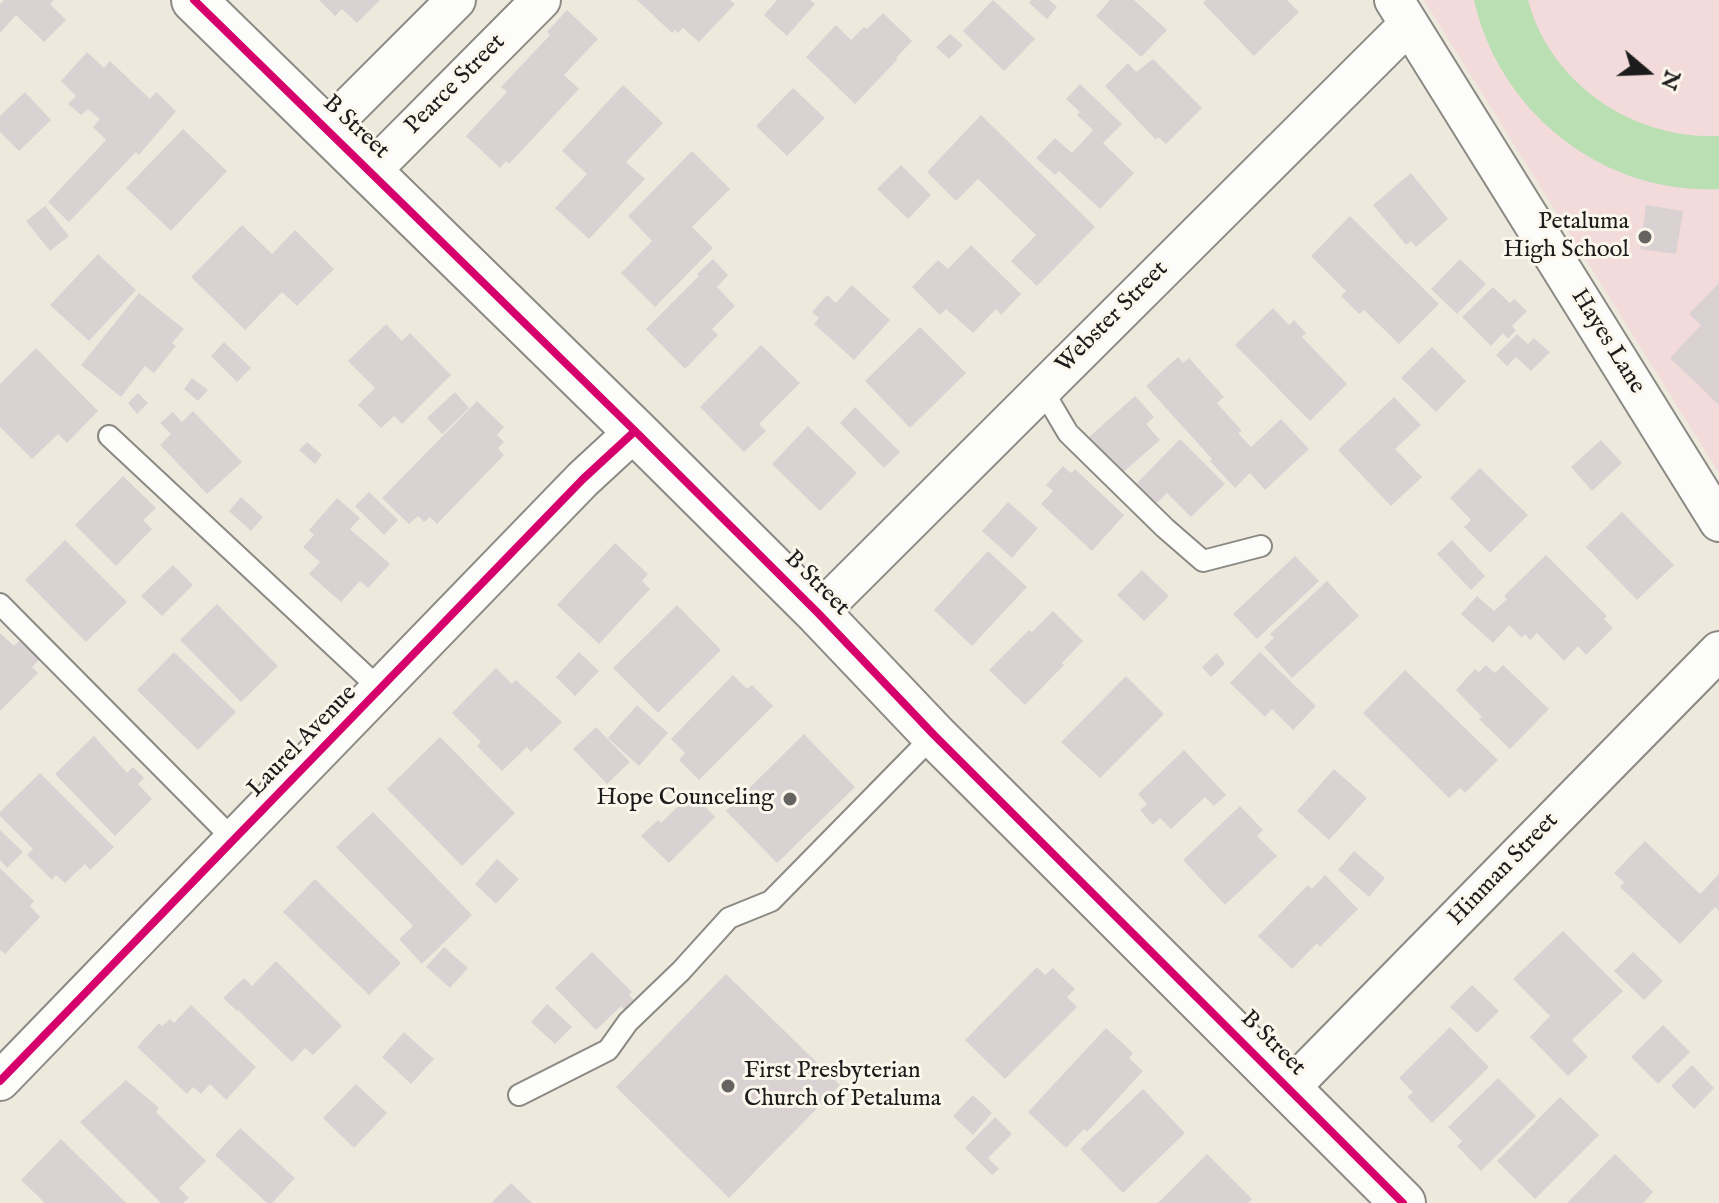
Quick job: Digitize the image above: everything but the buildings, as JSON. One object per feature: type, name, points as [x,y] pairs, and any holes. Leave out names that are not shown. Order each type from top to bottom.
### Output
[{"type":"street","name":"B Street","points":[[194,0],[818,613],[934,735],[1403,1203]]},
{"type":"street","points":[[326,130],[456,0]]},
{"type":"street","name":"Pearce Street","points":[[371,171],[541,0]]},
{"type":"street","name":"Webster Street","points":[[818,613],[1042,389],[1401,12]]},
{"type":"street","name":"Hayes Lane","points":[[1401,12],[1719,522]]},
{"type":"street","name":"Laurel Avenue","points":[[0,1081],[583,479],[635,431]]},
{"type":"street","name":"Hinman Street","points":[[1289,1089],[1719,651]]},
{"type":"lane","points":[[1042,389],[1068,433],[1203,561],[1261,546]]},
{"type":"lane","points":[[109,436],[381,690]]},
{"type":"lane","points":[[0,604],[234,840]]},
{"type":"lane","points":[[519,1095],[608,1050],[628,1022],[681,971],[729,918],[771,901],[934,735]]},
{"type":"shaded area","name":"Petaluma High School","points":[[1424,0],[1719,0],[1719,473]]},
{"type":"green space","points":[[1474,0],[1528,0],[1539,30],[1555,57],[1576,81],[1600,101],[1627,117],[1687,135],[1719,136],[1719,189],[1676,187],[1635,178],[1597,161],[1562,139],[1532,111],[1507,78],[1487,41]]},
{"type":"cycle path","points":[[194,0],[818,613],[934,735],[1403,1203]]},
{"type":"cycle path","points":[[0,1081],[583,479],[635,431]]},
{"type":"place","name":"Petaluma High School","points":[[1645,237]]},
{"type":"place","name":"Hope Counceling","points":[[790,799]]},
{"type":"place","name":"First Presbyterian Church of Petaluma","points":[[728,1086]]}]
